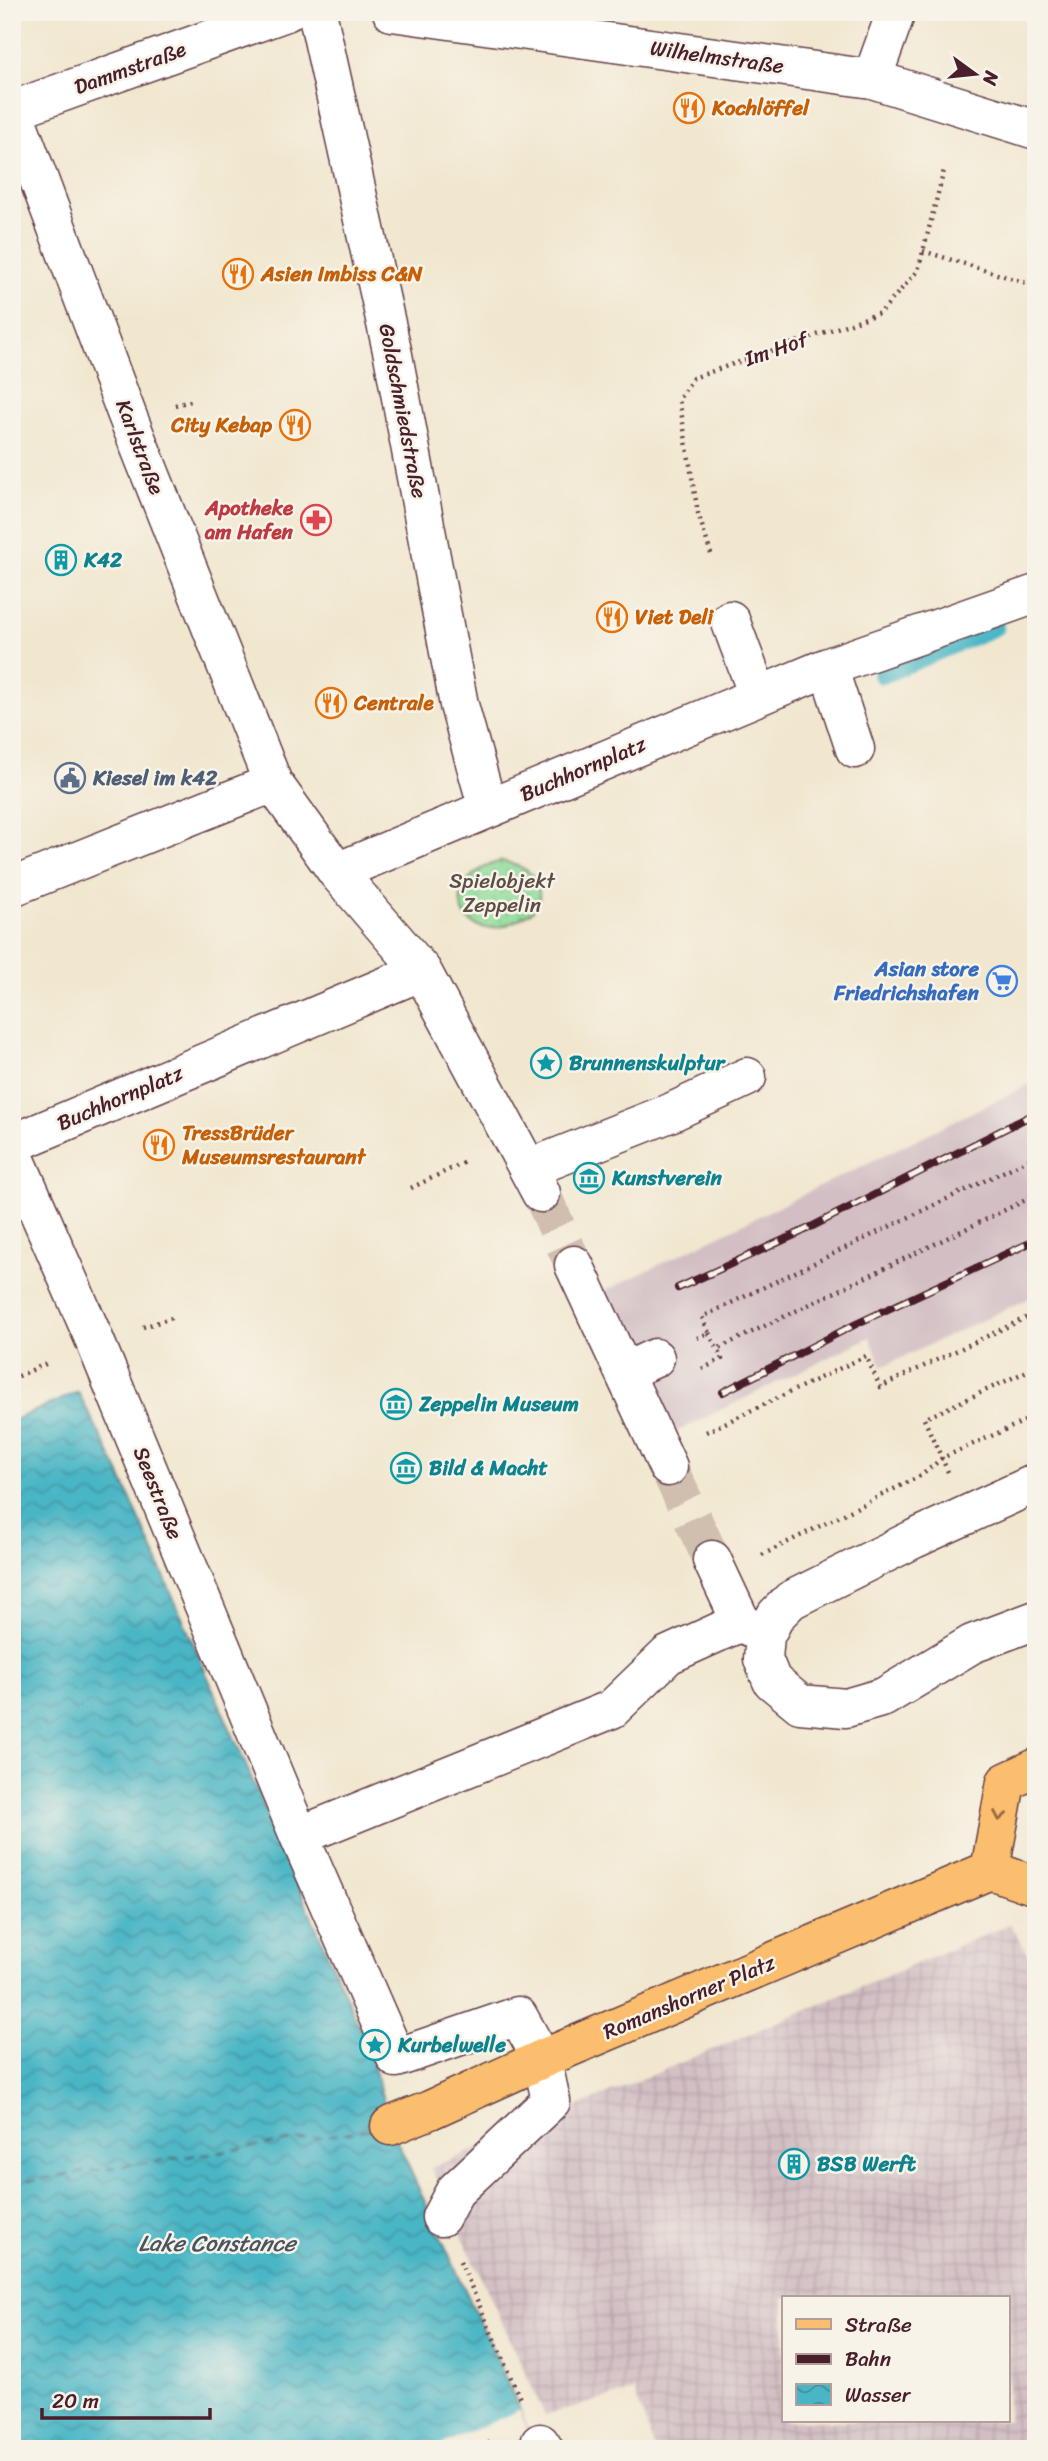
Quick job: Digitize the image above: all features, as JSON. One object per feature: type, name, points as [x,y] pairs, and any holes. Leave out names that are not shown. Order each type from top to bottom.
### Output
[{"type":"main road","points":[[1036,1768],[1006,1782],[990,1870],[1036,1886]]},
{"type":"main road","name":"Romanshorner Platz","points":[[390,2126],[990,1870]]},
{"type":"street","name":"Dammstraße","points":[[13,109],[286,12]]},
{"type":"street","name":"Goldschmiedstraße","points":[[317,12],[393,355],[459,705],[488,809]]},
{"type":"street","name":"Wilhelmstraße","points":[[392,12],[872,79],[1036,130]]},
{"type":"street","points":[[872,79],[896,12]]},
{"type":"street","name":"Karlstraße","points":[[13,109],[127,415],[273,783]]},
{"type":"street","name":"Buchhornplatz","points":[[337,872],[828,667],[1036,594]]},
{"type":"street","points":[[730,620],[758,695]]},
{"type":"street","points":[[828,667],[855,749]]},
{"type":"street","points":[[12,887],[273,783],[337,872],[422,971],[527,1167],[672,1112],[747,1077]]},
{"type":"street","name":"Buchhornplatz","points":[[12,1144],[422,971]]},
{"type":"street","name":"Seestraße","points":[[12,1151],[95,1341],[299,1836],[396,2058],[519,2016],[542,2059]]},
{"type":"street","points":[[574,1265],[640,1365],[668,1467]]},
{"type":"street","points":[[299,1836],[612,1709],[668,1655],[753,1629],[776,1615],[791,1600],[1036,1483]]},
{"type":"street","points":[[716,1568],[753,1629],[772,1681],[800,1704],[846,1708],[884,1698],[972,1644],[1036,1620]]},
{"type":"street","points":[[442,2217],[455,2191],[551,2101],[542,2059]]},
{"type":"path","name":"Im Hof","points":[[711,554],[698,513],[680,399],[693,378],[880,313],[918,271],[944,170]]},
{"type":"path","points":[[923,251],[1036,286]]},
{"type":"path","points":[[700,1370],[722,1359],[702,1317],[1036,1156]]},
{"type":"path","points":[[411,1188],[527,1167]]},
{"type":"path","points":[[717,1349],[1036,1195]]},
{"type":"path","points":[[703,1433],[866,1356],[880,1387],[1036,1313]]},
{"type":"path","points":[[703,1335],[709,1333]]},
{"type":"path","points":[[924,1419],[1036,1367]]},
{"type":"path","points":[[716,1568],[922,1475],[942,1458],[1036,1416]]},
{"type":"path","points":[[457,2253],[542,2446]]},
{"type":"shaded area","points":[[1036,1081],[1036,1295],[882,1367],[870,1337],[674,1433],[605,1291]]},
{"type":"shaded area","points":[[1010,1924],[1032,1962],[1036,1961],[1036,2449],[655,2449],[634,2391],[545,2415],[431,2168]]},
{"type":"green space","name":"Spielobjekt Zeppelin","points":[[502,861],[521,867],[532,875],[538,886],[538,903],[532,912],[517,920],[497,927],[480,927],[469,920],[462,909],[461,896],[467,882],[480,870]]},
{"type":"water","name":"Lake Constance","points":[[78,1392],[119,1472],[370,2052],[390,2126],[520,2410],[535,2449],[12,2449],[12,1421]]},
{"type":"pier","points":[[520,2410],[530,2435],[499,2449],[431,2449]]},
{"type":"waterway","points":[[882,675],[995,627]]},
{"type":"ferry route","points":[[12,2183],[371,2129]]},
{"type":"tunnel","points":[[541,1193],[574,1265]]},
{"type":"tunnel","points":[[668,1467],[712,1560]]},
{"type":"railway","points":[[678,1288],[801,1232],[1036,1113]]},
{"type":"railway","points":[[723,1392],[856,1324],[1036,1240]]},
{"type":"place","name":"Kochlöffel","points":[[689,108]]},
{"type":"place","name":"Asien Imbiss C&N","points":[[238,274]]},
{"type":"place","name":"City Kebap","points":[[295,425]]},
{"type":"place","name":"Apotheke am Hafen","points":[[316,520]]},
{"type":"place","name":"K42","points":[[61,560]]},
{"type":"place","name":"Viet Deli","points":[[612,617]]},
{"type":"place","name":"Centrale","points":[[331,703]]},
{"type":"place","name":"Kiesel im k42","points":[[70,778]]},
{"type":"place","name":"Asian store Friedrichshafen","points":[[1002,981]]},
{"type":"place","name":"Brunnenskulptur","points":[[546,1063]]},
{"type":"place","name":"TressBrüder Museumsrestaurant","points":[[159,1145]]},
{"type":"place","name":"Kunstverein","points":[[589,1178]]},
{"type":"place","name":"Zeppelin Museum","points":[[396,1404]]},
{"type":"place","name":"Bild & Macht","points":[[406,1468]]},
{"type":"place","name":"Kurbelwelle","points":[[375,2045]]},
{"type":"place","name":"BSB Werft","points":[[794,2164]]}]
